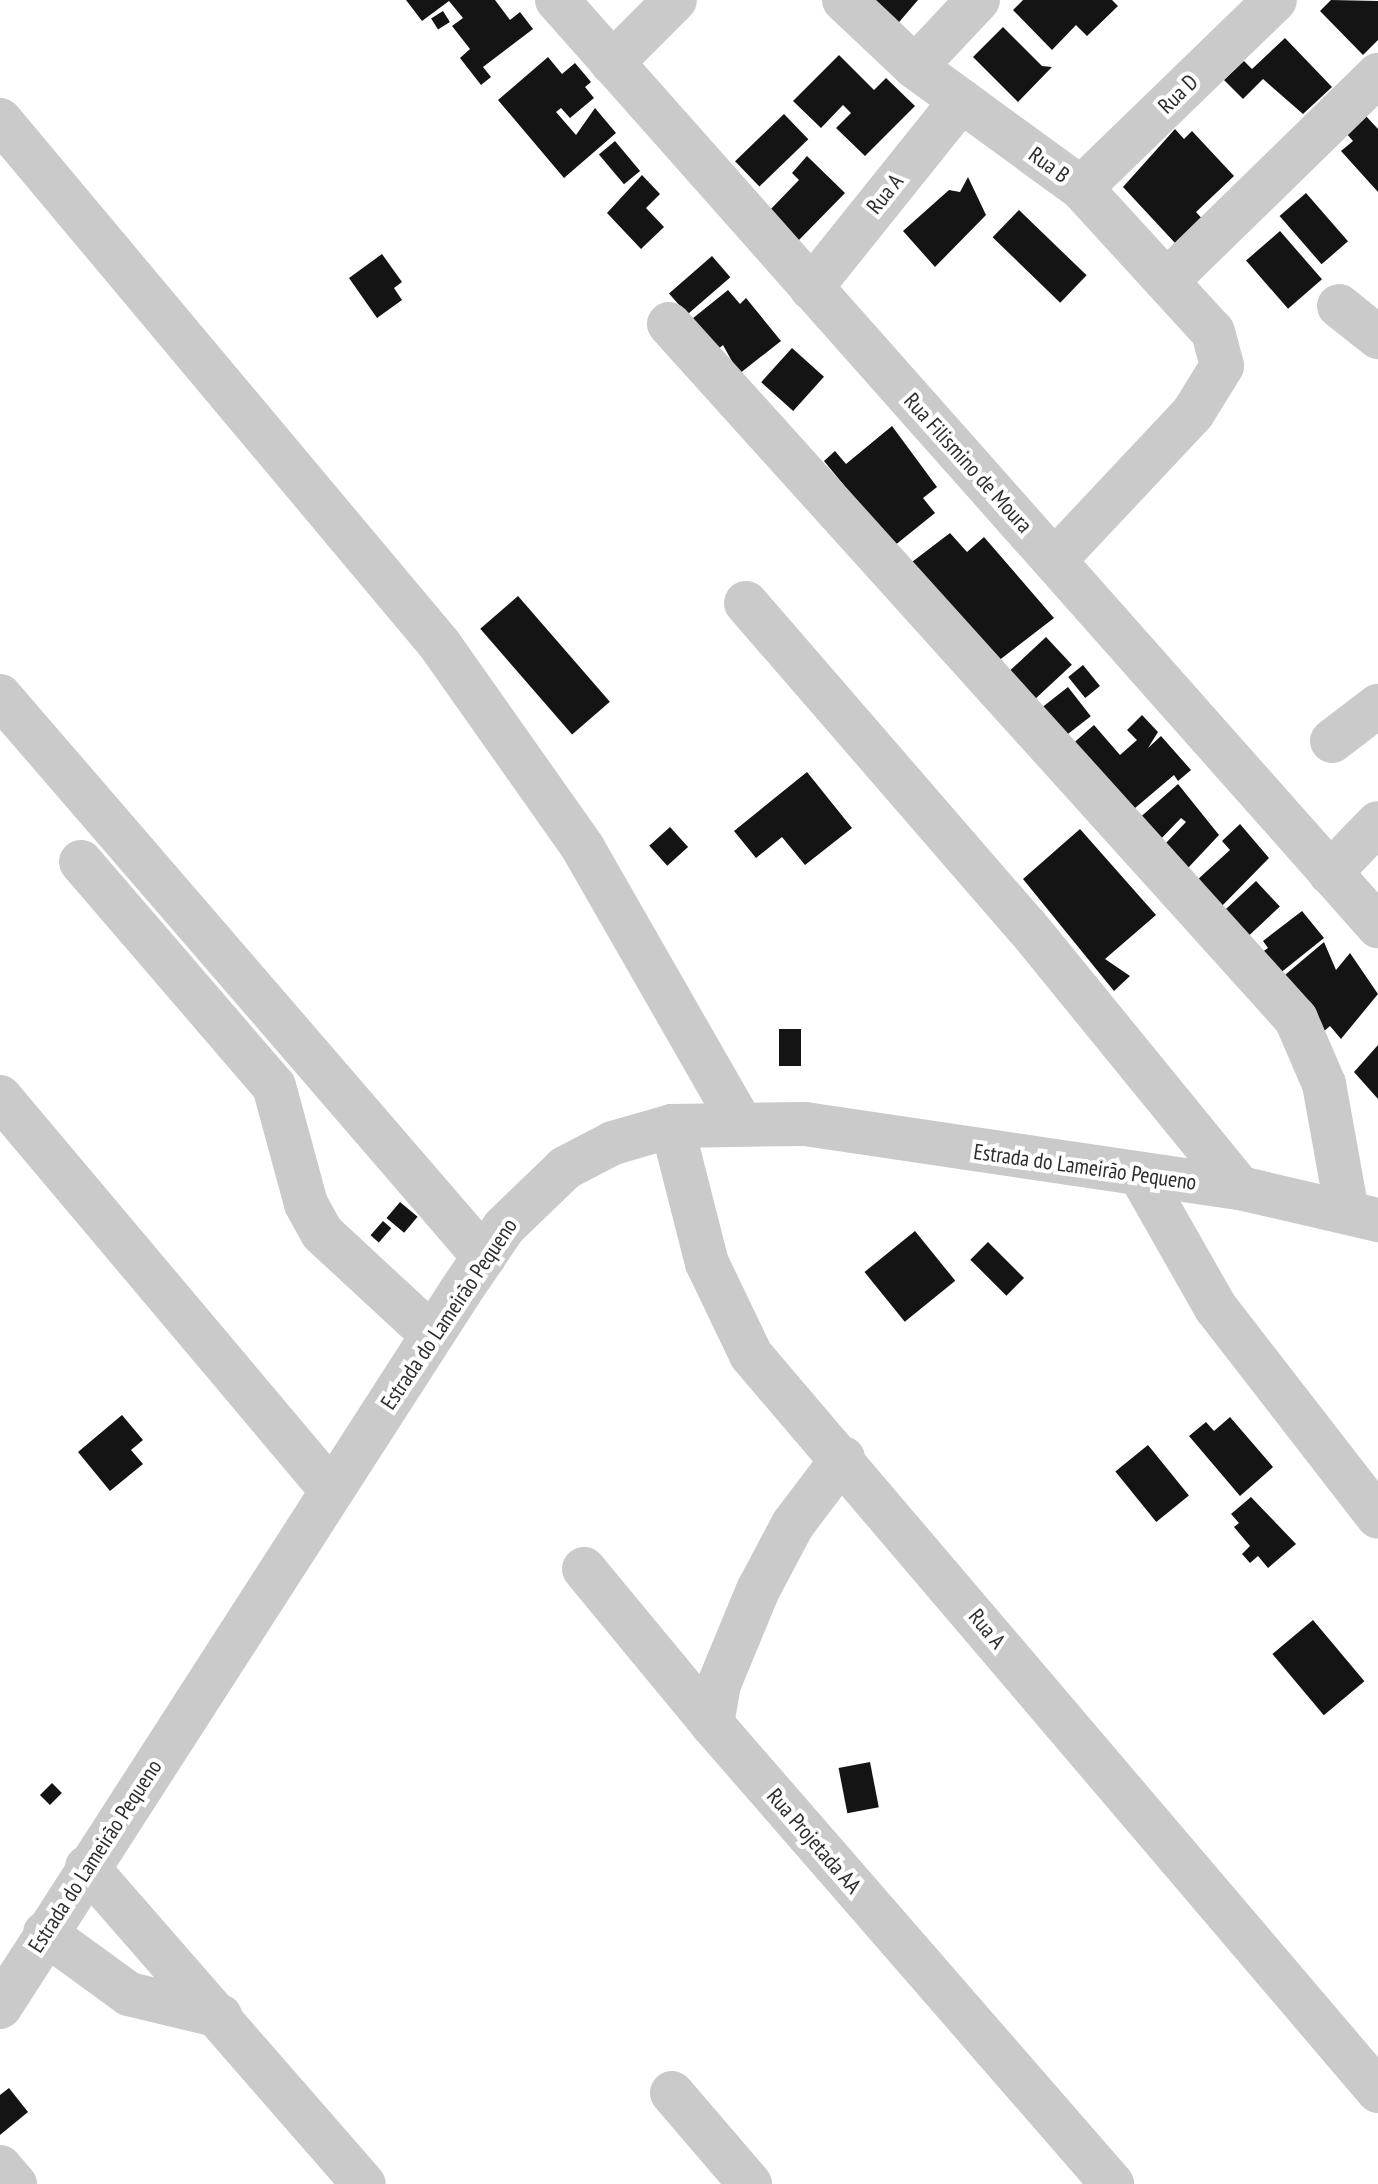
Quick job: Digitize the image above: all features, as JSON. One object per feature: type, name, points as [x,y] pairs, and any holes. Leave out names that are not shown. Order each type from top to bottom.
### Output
[{"type":"street","name":"Rua Filismino de Moura","points":[[557,0],[1056,559],[1378,926]]},
{"type":"street","points":[[612,63],[675,0]]},
{"type":"street","name":"Rua B","points":[[844,0],[915,67],[1081,188],[1170,278],[1213,332],[1222,366],[1193,413],[1056,559]]},
{"type":"street","points":[[915,67],[978,0]]},
{"type":"street","name":"Rua D","points":[[1081,188],[1275,0]]},
{"type":"street","points":[[1170,278],[1378,75]]},
{"type":"street","name":"Rua A","points":[[811,288],[961,101]]},
{"type":"street","points":[[0,120],[440,645],[583,848],[739,1120]]},
{"type":"street","points":[[1339,306],[1378,337]]},
{"type":"street","points":[[669,324],[1296,1019],[1324,1084],[1363,1216]]},
{"type":"street","points":[[746,603],[1027,927],[1240,1188]]},
{"type":"street","points":[[0,696],[484,1257]]},
{"type":"street","points":[[1332,741],[1378,706]]},
{"type":"street","points":[[1330,873],[1378,823]]},
{"type":"street","points":[[81,862],[274,1086],[306,1204],[322,1233],[432,1335]]},
{"type":"street","points":[[0,1097],[331,1490]]},
{"type":"street","name":"Estrada do Lameirão Pequeno","points":[[0,2007],[87,1867],[484,1257],[565,1168],[613,1143],[672,1126],[739,1120],[817,1125],[1142,1178],[1240,1188],[1363,1216]]},
{"type":"street","name":"Rua A","points":[[672,1126],[726,1312],[751,1355],[843,1458],[1378,2091]]},
{"type":"street","points":[[1142,1178],[1216,1308],[1378,1517]]},
{"type":"street","points":[[712,1724],[719,1684],[758,1590],[793,1524],[843,1458]]},
{"type":"street","name":"Rua Projetada AA","points":[[584,1569],[712,1724],[1112,2184]]},
{"type":"street","points":[[87,1867],[364,2184]]},
{"type":"street","points":[[45,1933],[129,1994],[220,2016]]},
{"type":"street","points":[[672,2093],[750,2184]]},
{"type":"street","points":[[0,2167],[15,2184]]},
{"type":"building","points":[[406,0],[495,0],[510,20],[520,12],[533,29],[483,67],[491,77],[481,85],[460,58],[470,49],[452,26],[463,18],[449,1],[422,21]]},
{"type":"building","points":[[871,0],[918,0],[894,28]]},
{"type":"building","points":[[1023,0],[1112,0],[1118,6],[1087,36],[1076,25],[1052,50],[1013,10]]},
{"type":"building","points":[[1331,0],[1378,1],[1378,40],[1363,55],[1320,11]]},
{"type":"building","points":[[443,11],[450,22],[438,29],[431,18]]},
{"type":"building","points":[[1003,27],[1042,66],[1052,67],[1018,102],[973,57]]},
{"type":"building","points":[[1285,38],[1332,87],[1303,114],[1263,79],[1243,99],[1224,80],[1244,61],[1252,69]]},
{"type":"building","points":[[839,55],[874,90],[886,78],[915,106],[865,156],[836,128],[851,113],[843,105],[821,128],[793,101]]},
{"type":"building","points":[[548,57],[562,74],[575,63],[591,82],[585,87],[594,98],[570,118],[561,108],[556,112],[576,135],[595,108],[616,133],[564,178],[498,100]]},
{"type":"building","points":[[784,114],[808,139],[759,186],[735,161]]},
{"type":"building","points":[[1365,115],[1378,129],[1378,192],[1341,151],[1353,141],[1346,133]]},
{"type":"building","points":[[1175,129],[1184,139],[1192,131],[1234,176],[1196,212],[1215,233],[1189,258],[1123,187]]},
{"type":"building","points":[[615,141],[640,171],[624,184],[599,154]]},
{"type":"building","points":[[807,156],[845,193],[798,241],[768,212],[799,180],[792,173]]},
{"type":"building","points":[[642,175],[660,194],[646,208],[664,227],[641,249],[607,213]]},
{"type":"building","points":[[968,177],[986,215],[935,267],[903,231],[949,190],[960,192]]},
{"type":"building","points":[[1306,193],[1348,241],[1322,264],[1280,216]]},
{"type":"building","points":[[1019,210],[1087,275],[1060,303],[993,237]]},
{"type":"building","points":[[1280,231],[1322,279],[1288,309],[1246,261]]},
{"type":"building","points":[[382,254],[402,282],[394,288],[402,300],[377,318],[349,278]]},
{"type":"building","points":[[712,256],[730,277],[687,315],[669,293]]},
{"type":"building","points":[[728,290],[740,304],[746,298],[781,341],[739,374],[723,345],[717,350],[692,319]]},
{"type":"building","points":[[792,348],[824,377],[793,411],[761,382]]},
{"type":"building","points":[[892,426],[937,487],[923,498],[935,513],[894,546],[824,461],[835,451],[846,464]]},
{"type":"building","points":[[950,533],[967,552],[984,537],[1054,618],[993,665],[912,562]]},
{"type":"building","points":[[518,596],[610,702],[572,734],[480,629]]},
{"type":"building","points":[[1046,637],[1072,665],[1032,702],[1007,674]]},
{"type":"building","points":[[1083,665],[1100,686],[1085,698],[1068,677]]},
{"type":"building","points":[[1068,687],[1091,716],[1061,740],[1038,710]]},
{"type":"building","points":[[1142,715],[1158,732],[1148,748],[1161,736],[1191,770],[1178,781],[1174,775],[1128,814],[1069,747],[1094,725],[1120,755],[1137,740],[1127,730]]},
{"type":"building","points":[[807,772],[852,828],[805,865],[782,837],[756,858],[734,831]]},
{"type":"building","points":[[1178,784],[1219,835],[1188,868],[1164,845],[1186,822],[1181,818],[1157,843],[1136,821]]},
{"type":"building","points":[[1240,824],[1269,858],[1217,911],[1196,881],[1230,850],[1222,841]]},
{"type":"building","points":[[670,827],[688,847],[667,866],[649,846]]},
{"type":"building","points":[[1080,829],[1156,915],[1105,959],[1130,976],[1114,991],[1023,879]]},
{"type":"building","points":[[1256,881],[1280,907],[1243,941],[1219,916]]},
{"type":"building","points":[[1302,911],[1324,938],[1279,974],[1261,953],[1268,948],[1263,941]]},
{"type":"building","points":[[1324,942],[1336,970],[1350,953],[1378,994],[1341,1039],[1330,1026],[1322,1033],[1279,980]]},
{"type":"building","points":[[779,1029],[801,1029],[801,1066],[779,1066]]},
{"type":"building","points":[[1378,1045],[1378,1099],[1354,1072]]},
{"type":"building","points":[[400,1202],[418,1217],[404,1233],[387,1218]]},
{"type":"building","points":[[383,1221],[391,1228],[379,1243],[371,1235]]},
{"type":"building","points":[[915,1231],[955,1281],[905,1322],[864,1272]]},
{"type":"building","points":[[988,1242],[1024,1278],[1006,1296],[970,1260]]},
{"type":"building","points":[[122,1415],[143,1440],[131,1450],[143,1464],[110,1491],[78,1452]]},
{"type":"building","points":[[1230,1417],[1273,1467],[1240,1496],[1189,1436],[1206,1422],[1214,1431]]},
{"type":"building","points":[[1148,1445],[1189,1496],[1156,1522],[1115,1471]]},
{"type":"building","points":[[1251,1497],[1296,1544],[1268,1568],[1258,1556],[1250,1563],[1242,1554],[1250,1546],[1234,1527],[1239,1523],[1231,1514]]},
{"type":"building","points":[[1313,1620],[1364,1681],[1324,1715],[1272,1654]]},
{"type":"building","points":[[870,1762],[879,1807],[847,1813],[839,1768]]},
{"type":"building","points":[[52,1783],[62,1793],[50,1805],[40,1795]]},
{"type":"building","points":[[9,2088],[28,2112],[0,2135],[0,2095]]}]
